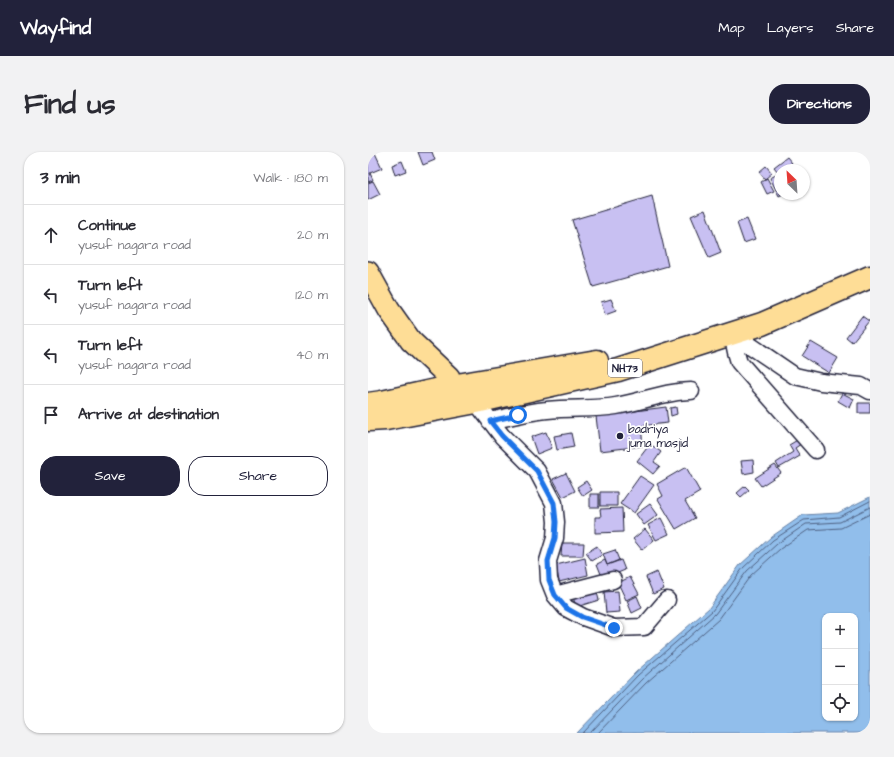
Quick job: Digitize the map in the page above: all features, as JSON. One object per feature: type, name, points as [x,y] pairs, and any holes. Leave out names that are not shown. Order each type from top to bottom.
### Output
[{"type":"highway","name":"NH73","points":[[368,404],[631,353],[754,316],[870,265]]},
{"type":"highway","name":"NH73","points":[[368,420],[386,419],[476,402],[618,370],[762,324],[870,277]]},
{"type":"main road","points":[[368,272],[388,310],[411,341],[449,376],[451,387]]},
{"type":"street","points":[[732,333],[795,376],[821,382],[861,386],[870,391]]},
{"type":"street","points":[[732,333],[739,362],[816,450]]},
{"type":"street","points":[[490,421],[547,410],[604,408],[651,396],[680,391],[691,391]]},
{"type":"street","points":[[476,402],[502,436],[537,471],[554,503],[556,522],[555,538],[548,561],[549,580],[555,595],[566,608],[582,617],[614,628],[644,627],[667,600]]},
{"type":"street","points":[[555,595],[613,580]]},
{"type":"water","points":[[870,497],[870,733],[577,733],[636,672],[709,608],[740,565],[771,537],[803,515],[838,513]]},
{"type":"building","points":[[418,152],[432,152],[435,160],[423,165]]},
{"type":"building","points":[[375,153],[382,168],[370,173],[373,180],[368,182],[368,156]]},
{"type":"building","points":[[787,157],[792,163],[790,164],[778,164]]},
{"type":"building","points":[[402,161],[406,171],[395,175],[392,165]]},
{"type":"building","points":[[766,166],[772,173],[765,179],[759,172]]},
{"type":"building","points":[[774,176],[774,186],[770,178]]},
{"type":"building","points":[[767,178],[774,191],[767,194],[761,182]]},
{"type":"building","points":[[373,181],[380,194],[368,200],[368,183]]},
{"type":"building","points":[[652,196],[668,266],[593,287],[572,220]]},
{"type":"building","points":[[705,210],[721,253],[709,258],[691,216]]},
{"type":"building","points":[[747,219],[755,239],[744,243],[737,223]]},
{"type":"building","points":[[611,299],[616,311],[605,315],[601,302]]},
{"type":"building","points":[[862,316],[869,321],[852,342],[846,337]]},
{"type":"building","points":[[811,342],[838,358],[829,373],[802,356]]},
{"type":"building","points":[[842,393],[854,399],[850,408],[838,401]]},
{"type":"building","points":[[858,403],[870,403],[870,413],[858,413]]},
{"type":"building","name":"badriya juma masjid","points":[[666,407],[668,423],[641,426],[643,446],[600,451],[596,416]]},
{"type":"building","points":[[676,407],[677,414],[671,416],[670,408]]},
{"type":"building","points":[[546,432],[552,448],[537,454],[531,437]]},
{"type":"building","points":[[571,433],[574,447],[557,450],[554,436]]},
{"type":"building","points":[[799,439],[801,444],[795,448],[800,456],[779,468],[776,463],[793,452],[789,445]]},
{"type":"building","points":[[650,444],[661,452],[654,462],[660,466],[653,474],[637,461]]},
{"type":"building","points":[[753,460],[754,472],[743,474],[741,461]]},
{"type":"building","points":[[775,465],[781,473],[761,486],[755,478]]},
{"type":"building","points":[[686,467],[700,492],[685,501],[695,518],[676,529],[658,499],[663,496],[657,484]]},
{"type":"building","points":[[566,473],[575,491],[563,497],[553,479]]},
{"type":"building","points":[[640,476],[654,485],[634,513],[620,504]]},
{"type":"building","points":[[586,481],[592,490],[583,496],[577,487]]},
{"type":"building","points":[[745,486],[749,490],[741,497],[737,493]]},
{"type":"building","points":[[600,492],[617,492],[617,506],[600,506]]},
{"type":"building","points":[[590,494],[599,494],[599,507],[590,507]]},
{"type":"building","points":[[650,504],[658,515],[644,525],[636,514]]},
{"type":"building","points":[[622,508],[623,532],[595,533],[595,517],[601,517],[600,509]]},
{"type":"building","points":[[661,518],[669,534],[656,540],[648,525]]},
{"type":"building","points":[[645,529],[654,540],[642,550],[633,539]]},
{"type":"building","points":[[562,543],[584,543],[583,556],[561,556]]},
{"type":"building","points":[[597,546],[602,555],[592,561],[586,553]]},
{"type":"building","points":[[615,550],[619,560],[607,565],[603,554]]},
{"type":"building","points":[[585,558],[588,575],[559,582],[556,565]]},
{"type":"building","points":[[605,560],[607,565],[621,560],[625,570],[603,579],[597,564]]},
{"type":"building","points":[[657,572],[664,589],[653,594],[646,577]]},
{"type":"building","points":[[630,577],[639,594],[626,600],[618,583]]},
{"type":"building","points":[[596,589],[599,600],[576,607],[572,594]]},
{"type":"building","points":[[618,591],[620,612],[606,613],[604,592]]},
{"type":"building","points":[[637,596],[642,608],[632,613],[627,601]]},
{"type":"place","name":"badriya juma masjid","points":[[620,436]]},
{"type":"route","points":[[518,415],[490,421],[502,436],[537,471],[554,503],[556,522],[555,538],[548,561],[549,580],[555,595],[566,608],[582,617],[614,628]]}]
